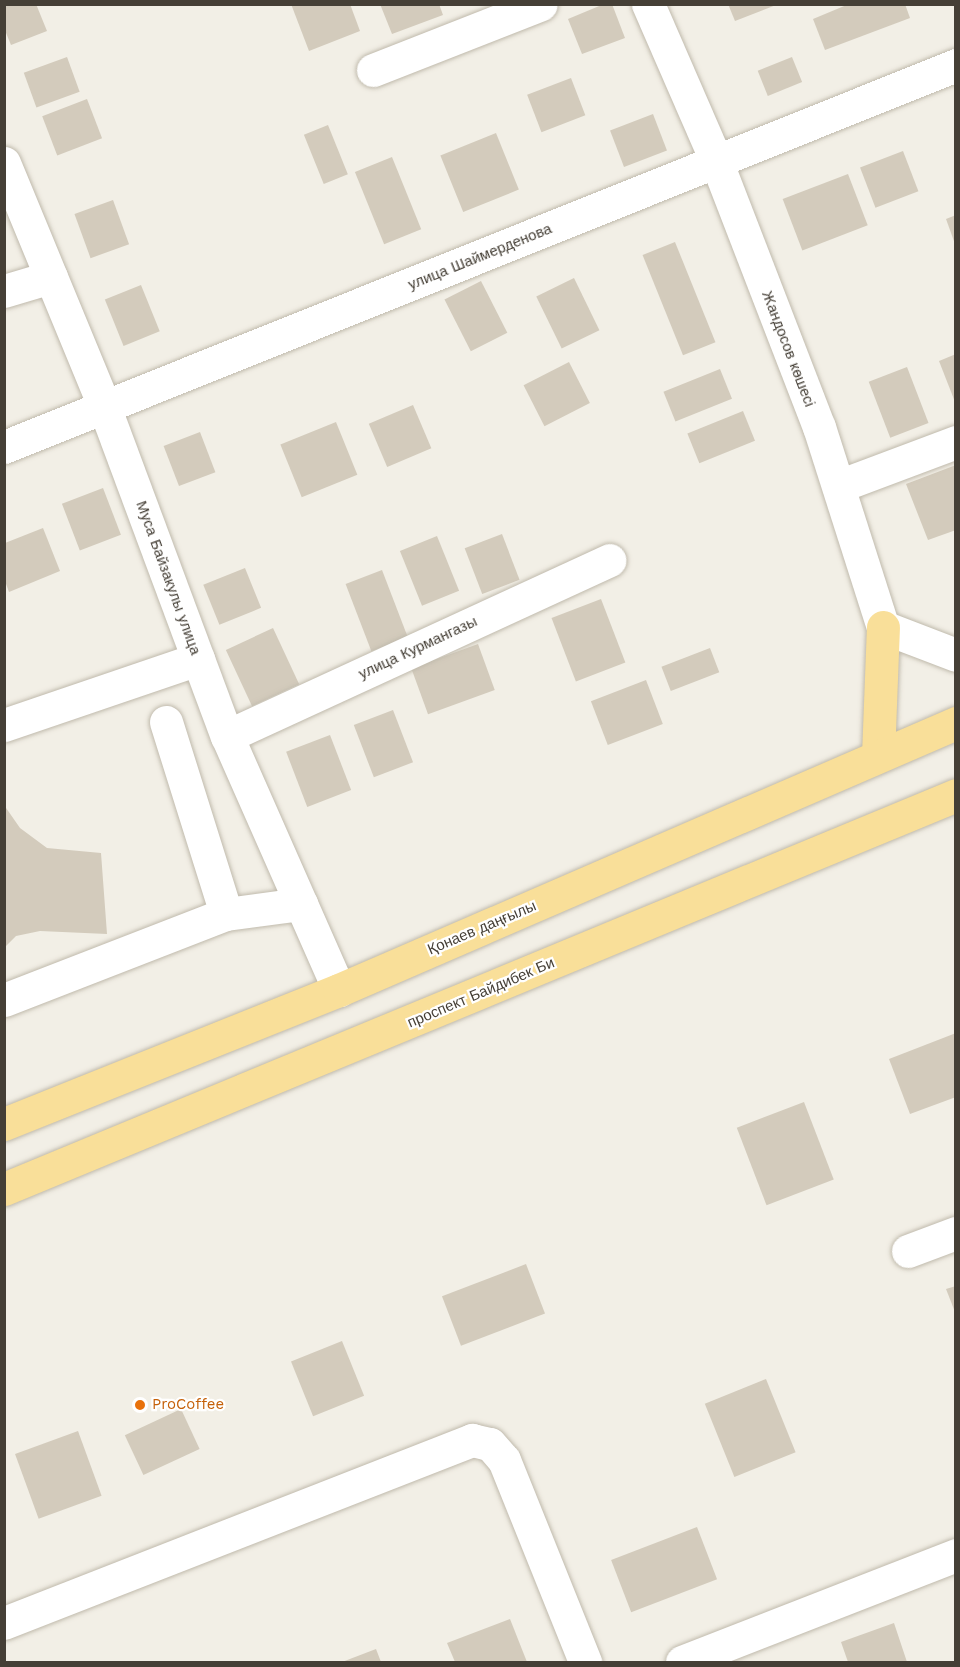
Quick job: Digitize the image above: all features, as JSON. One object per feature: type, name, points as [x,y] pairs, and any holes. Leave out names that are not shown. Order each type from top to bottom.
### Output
[{"type":"main road","points":[[878,756],[883,627]]},
{"type":"main road","name":"Қонаев даңғылы","points":[[4,1124],[339,990],[956,723]]},
{"type":"main road","name":"проспект Байдибек Би","points":[[4,1189],[956,795]]},
{"type":"street","points":[[373,70],[541,4]]},
{"type":"street","name":"Жандосов көшесі","points":[[648,4],[717,163],[838,486],[883,627]]},
{"type":"street","name":"улица Шаймерденова","points":[[4,447],[717,163],[956,65]]},
{"type":"street","name":"Муса Байзакулы улица","points":[[4,163],[104,406],[227,736],[339,990]]},
{"type":"street","points":[[4,291],[51,277]]},
{"type":"street","points":[[838,486],[956,442]]},
{"type":"street","name":"улица Курмангазы","points":[[227,736],[609,560]]},
{"type":"street","points":[[883,627],[956,655]]},
{"type":"street","points":[[4,725],[198,659]]},
{"type":"street","points":[[166,722],[226,914]]},
{"type":"street","points":[[4,1000],[226,914],[301,904]]},
{"type":"street","points":[[908,1251],[956,1233]]},
{"type":"street","points":[[4,1623],[472,1440],[490,1444],[504,1460],[585,1662]]},
{"type":"street","points":[[682,1662],[956,1555]]},
{"type":"building","points":[[4,4],[36,4],[47,31],[11,45],[4,28]]},
{"type":"building","points":[[291,4],[350,4],[360,31],[309,51]]},
{"type":"building","points":[[380,4],[439,4],[443,15],[392,34]]},
{"type":"building","points":[[604,4],[612,4],[625,38],[582,54],[568,19]]},
{"type":"building","points":[[728,4],[776,4],[776,5],[735,21]]},
{"type":"building","points":[[849,4],[905,4],[910,18],[825,50],[813,19]]},
{"type":"building","points":[[67,57],[80,92],[36,108],[24,73]]},
{"type":"building","points":[[792,57],[802,82],[768,96],[758,71]]},
{"type":"building","points":[[571,78],[585,115],[541,132],[527,95]]},
{"type":"building","points":[[87,99],[102,138],[57,155],[42,116]]},
{"type":"building","points":[[653,114],[667,150],[624,167],[610,130]]},
{"type":"building","points":[[328,125],[348,174],[324,184],[304,135]]},
{"type":"building","points":[[496,133],[519,190],[463,212],[440,155]]},
{"type":"building","points":[[903,151],[918,191],[875,208],[860,167]]},
{"type":"building","points":[[392,157],[421,229],[384,244],[355,172]]},
{"type":"building","points":[[848,174],[868,225],[802,250],[783,199]]},
{"type":"building","points":[[113,200],[129,244],[91,258],[74,214]]},
{"type":"building","points":[[956,215],[956,244],[955,244],[946,219]]},
{"type":"building","points":[[675,242],[715,342],[683,355],[643,255]]},
{"type":"building","points":[[574,278],[599,330],[562,349],[536,296]]},
{"type":"building","points":[[481,281],[507,333],[471,351],[444,300]]},
{"type":"building","points":[[141,285],[160,331],[124,346],[105,300]]},
{"type":"building","points":[[956,354],[956,402],[955,402],[939,361]]},
{"type":"building","points":[[569,362],[590,403],[544,426],[524,385]]},
{"type":"building","points":[[907,367],[929,423],[890,438],[869,382]]},
{"type":"building","points":[[720,369],[732,399],[675,422],[663,392]]},
{"type":"building","points":[[413,405],[431,448],[387,467],[369,424]]},
{"type":"building","points":[[743,411],[755,441],[699,463],[687,433]]},
{"type":"building","points":[[336,422],[357,475],[302,497],[280,444]]},
{"type":"building","points":[[200,432],[215,472],[179,486],[164,446]]},
{"type":"building","points":[[956,465],[956,530],[928,540],[906,484]]},
{"type":"building","points":[[103,488],[121,535],[80,550],[62,504]]},
{"type":"building","points":[[43,528],[60,571],[9,592],[5,581],[5,543]]},
{"type":"building","points":[[502,534],[520,580],[482,594],[465,548]]},
{"type":"building","points":[[437,536],[459,591],[422,606],[400,551]]},
{"type":"building","points":[[245,568],[261,608],[219,625],[203,585]]},
{"type":"building","points":[[382,570],[408,637],[371,651],[346,584]]},
{"type":"building","points":[[601,599],[625,662],[576,681],[552,618]]},
{"type":"building","points":[[273,628],[299,684],[252,706],[226,650]]},
{"type":"building","points":[[478,644],[495,690],[428,714],[411,668]]},
{"type":"building","points":[[710,648],[719,672],[671,691],[661,667]]},
{"type":"building","points":[[646,680],[663,724],[608,745],[591,701]]},
{"type":"building","points":[[393,710],[413,762],[374,777],[354,725]]},
{"type":"building","points":[[330,735],[351,790],[307,807],[286,752]]},
{"type":"building","points":[[4,805],[20,828],[47,848],[101,853],[107,934],[40,931],[16,936],[4,948]]},
{"type":"building","points":[[956,1033],[956,1097],[910,1114],[889,1059]]},
{"type":"building","points":[[804,1102],[834,1179],[767,1205],[737,1128]]},
{"type":"building","points":[[526,1264],[545,1313],[461,1346],[442,1296]]},
{"type":"building","points":[[956,1286],[956,1312],[955,1312],[946,1289]]},
{"type":"building","points":[[342,1341],[364,1396],[313,1416],[291,1362]]},
{"type":"building","points":[[766,1379],[796,1452],[734,1477],[705,1404]]},
{"type":"building","points":[[181,1409],[200,1449],[143,1475],[125,1435]]},
{"type":"building","points":[[78,1431],[102,1496],[39,1519],[15,1454]]},
{"type":"building","points":[[697,1527],[717,1579],[631,1612],[611,1560]]},
{"type":"building","points":[[510,1619],[527,1662],[455,1662],[447,1643]]},
{"type":"building","points":[[894,1623],[907,1662],[848,1662],[841,1642]]},
{"type":"building","points":[[376,1649],[381,1662],[342,1662]]},
{"type":"place","name":"ProCoffee","points":[[140,1405]]}]
